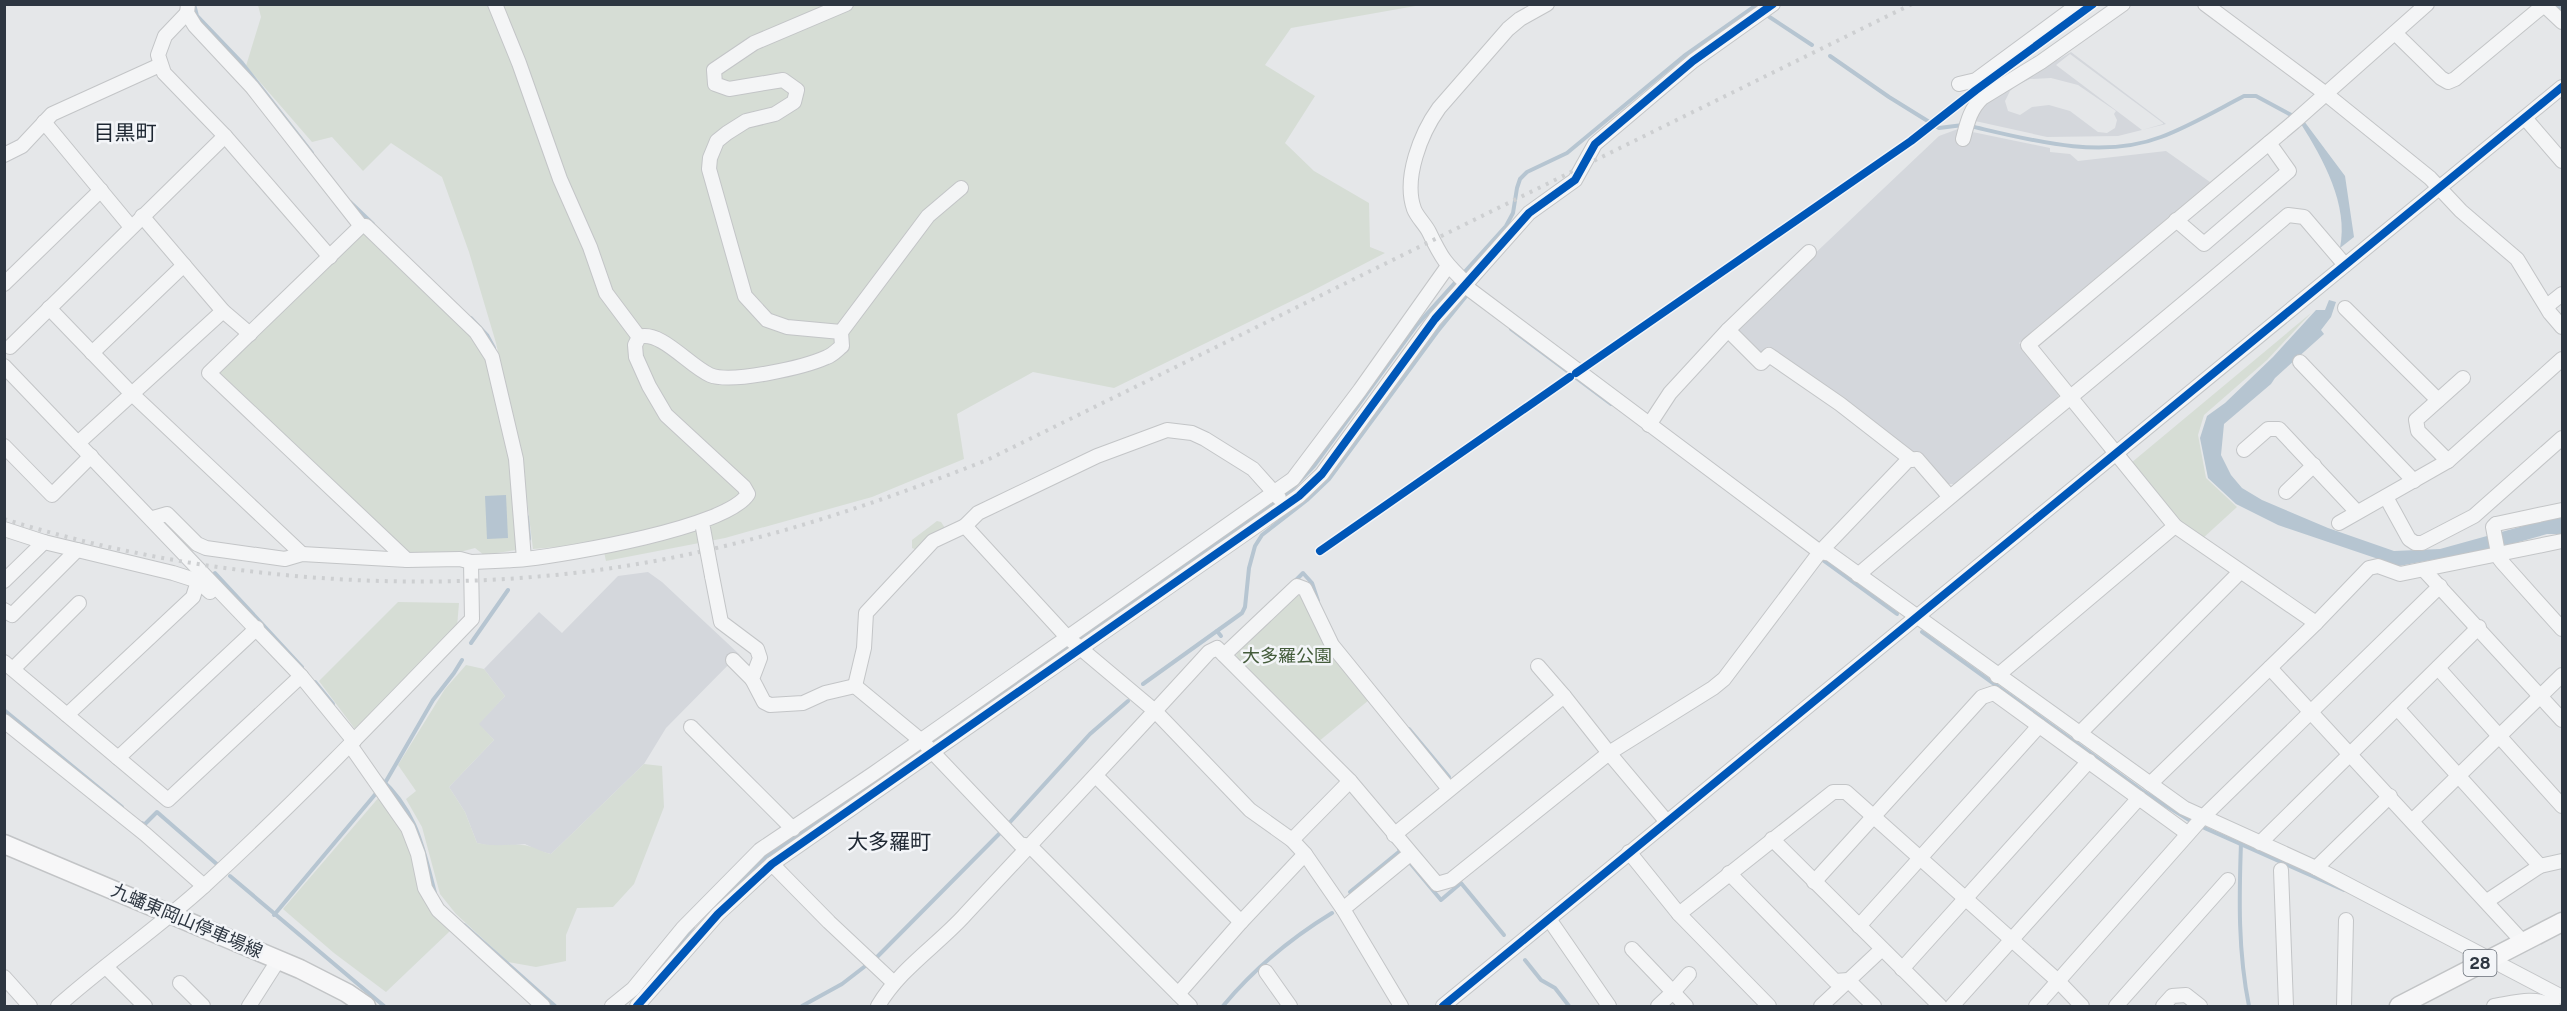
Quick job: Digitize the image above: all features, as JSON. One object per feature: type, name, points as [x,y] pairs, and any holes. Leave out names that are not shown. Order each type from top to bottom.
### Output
[{"type":"main road","name":"九蟠東岡山停車場線","points":[[4,844],[279,959],[324,980],[366,1006]]},
{"type":"main road","name":"28","points":[[2399,1006],[2562,922]]},
{"type":"street","points":[[495,4],[519,63],[560,179],[590,247],[606,293],[639,337]]},
{"type":"street","points":[[841,332],[787,327],[767,320],[744,296],[709,169],[710,158],[717,141],[746,121],[775,114],[794,102],[797,90],[783,80],[729,88],[715,84],[714,70],[754,43],[846,4]]},
{"type":"street","points":[[1547,4],[1520,19],[1508,29],[1439,108],[1422,138],[1415,157],[1412,182],[1414,210],[1460,278],[1818,555],[1830,554],[2184,808],[2195,825]]},
{"type":"street","points":[[1279,500],[1460,278],[1529,213],[1575,180],[1595,144],[1694,61],[1773,4]]},
{"type":"street","points":[[1959,84],[1976,80],[2079,4]]},
{"type":"street","points":[[1965,130],[1975,104],[1982,98],[2041,62],[2123,4]]},
{"type":"street","points":[[2205,4],[2326,94],[2396,149],[2440,188],[2461,211],[2517,260],[2562,327]]},
{"type":"street","points":[[2316,623],[2175,526],[2028,345],[2269,143],[2427,4]]},
{"type":"street","points":[[2395,33],[2441,78],[2448,82],[2455,79],[2544,5],[2562,22]]},
{"type":"street","points":[[330,257],[225,136],[164,73],[158,55],[165,36],[188,9],[195,26],[252,87],[361,226],[366,226],[476,332],[487,346],[516,459],[524,559]]},
{"type":"street","points":[[4,155],[22,146],[52,114],[160,65]]},
{"type":"street","points":[[1443,1006],[2562,87]]},
{"type":"street","points":[[2525,118],[2562,161]]},
{"type":"street","points":[[44,122],[131,227]]},
{"type":"street","points":[[6,348],[225,136]]},
{"type":"street","points":[[2176,220],[2204,244],[2289,171],[2269,143]]},
{"type":"street","points":[[153,518],[167,514],[197,544],[206,548],[285,559],[302,554],[407,560],[460,559],[471,562],[524,559],[600,548],[703,524],[743,502],[748,494],[739,481],[666,415],[636,357],[635,345],[639,337],[646,334],[658,339],[699,369],[724,379],[752,376],[829,357],[842,346],[841,332],[928,216],[961,188]]},
{"type":"street","points":[[4,284],[101,190]]},
{"type":"street","points":[[1857,574],[2288,215],[2304,217],[2345,265]]},
{"type":"street","points":[[142,216],[223,311],[250,334]]},
{"type":"street","points":[[361,226],[209,373],[407,560]]},
{"type":"street","points":[[1649,425],[1670,393],[1728,330],[1809,252]]},
{"type":"street","points":[[92,353],[184,265]]},
{"type":"street","points":[[638,1006],[754,855],[799,833],[1279,500],[1322,474],[1435,319],[1460,278]]},
{"type":"street","points":[[2547,306],[2562,294]]},
{"type":"street","points":[[49,308],[131,393],[302,554]]},
{"type":"street","points":[[2346,308],[2438,400]]},
{"type":"street","points":[[78,442],[223,311]]},
{"type":"street","points":[[1728,330],[1761,363],[1769,355],[1850,411],[1912,460]]},
{"type":"street","points":[[2339,523],[2448,461],[2562,358]]},
{"type":"street","points":[[2300,362],[2414,481]]},
{"type":"street","points":[[4,366],[153,518],[301,676],[352,743],[380,789],[408,828],[418,854],[425,888],[438,910],[543,1006]]},
{"type":"street","points":[[2448,461],[2418,431],[2416,420],[2463,378]]},
{"type":"street","points":[[2244,450],[2268,429],[2279,429],[2357,512]]},
{"type":"street","points":[[855,686],[864,648],[866,613],[933,541],[964,526],[978,513],[1097,456],[1167,430],[1192,433],[1253,469],[1279,500]]},
{"type":"street","points":[[2386,497],[2409,539],[2415,543],[2422,543],[2464,522],[2482,509],[2562,438]]},
{"type":"street","points":[[4,446],[52,495],[91,456]]},
{"type":"street","points":[[878,1006],[894,983],[960,921],[1209,652],[1217,648],[1350,781],[1437,884],[1451,880],[1609,753],[1724,679],[1818,555],[1908,460],[1917,459],[1949,496]]},
{"type":"street","points":[[2286,492],[2314,465]]},
{"type":"street","points":[[2482,509],[2495,528],[2502,562],[2562,628]]},
{"type":"street","points":[[2495,528],[2562,510]]},
{"type":"street","points":[[703,524],[721,622],[757,649],[760,658],[752,679]]},
{"type":"street","points":[[964,526],[1075,642],[1155,711],[1250,810],[1292,840],[1305,854],[1343,909],[1401,1006]]},
{"type":"street","points":[[1997,676],[2175,526]]},
{"type":"street","points":[[4,529],[45,542],[198,581],[227,608],[245,616]]},
{"type":"street","points":[[2150,784],[2373,566],[2400,574],[2498,551],[2562,541]]},
{"type":"street","points":[[4,581],[45,542]]},
{"type":"street","points":[[4,610],[12,615],[77,550]]},
{"type":"street","points":[[58,1006],[172,915],[204,886],[352,743],[472,619],[471,562]]},
{"type":"street","points":[[2424,570],[2479,627],[2562,720]]},
{"type":"street","points":[[2079,734],[2240,572]]},
{"type":"street","points":[[67,715],[193,597],[198,581]]},
{"type":"street","points":[[1224,655],[1297,586],[1305,589],[1332,645],[1449,789]]},
{"type":"street","points":[[2036,1006],[2195,825],[2440,586]]},
{"type":"street","points":[[79,603],[9,665],[168,800],[301,676]]},
{"type":"street","points":[[2260,843],[2479,627]]},
{"type":"street","points":[[118,758],[257,628]]},
{"type":"street","points":[[734,660],[752,679],[764,702],[770,705],[803,703],[825,693],[855,686]]},
{"type":"street","points":[[1538,666],[1667,822]]},
{"type":"street","points":[[2270,668],[2413,820],[2523,942]]},
{"type":"street","points":[[2438,668],[2562,806]]},
{"type":"street","points":[[2413,820],[2562,675]]},
{"type":"street","points":[[855,686],[927,746],[1020,844],[1030,846],[1190,1006]]},
{"type":"street","points":[[1814,882],[1982,698],[1994,693],[2139,798],[2195,825],[2260,843],[2316,867],[2490,958],[2554,1000]]},
{"type":"street","points":[[1394,835],[1564,696]]},
{"type":"street","points":[[2397,708],[2457,777],[2540,866]]},
{"type":"street","points":[[4,721],[145,834],[204,886]]},
{"type":"street","points":[[1858,926],[2039,726]]},
{"type":"street","points":[[691,727],[799,833]]},
{"type":"street","points":[[1902,969],[2089,761]]},
{"type":"street","points":[[1096,776],[1241,922]]},
{"type":"street","points":[[1292,840],[1350,781]]},
{"type":"street","points":[[1679,914],[1833,792],[1846,792],[2058,981],[2082,1006]]},
{"type":"street","points":[[2316,867],[2390,796]]},
{"type":"street","points":[[1952,1006],[2139,798]]},
{"type":"street","points":[[612,1006],[633,989],[674,938],[772,864],[799,833]]},
{"type":"street","points":[[1772,839],[1940,1006]]},
{"type":"street","points":[[1629,852],[1679,914],[1769,1006]]},
{"type":"street","points":[[1178,994],[1305,854]]},
{"type":"street","points":[[1343,909],[1410,854]]},
{"type":"street","points":[[2487,901],[2540,866],[2562,861]]},
{"type":"street","points":[[772,864],[894,983]]},
{"type":"street","points":[[2281,870],[2286,1006]]},
{"type":"street","points":[[1729,873],[1835,981],[1848,980],[1874,1006]]},
{"type":"street","points":[[2116,1006],[2228,880]]},
{"type":"street","points":[[1549,919],[1558,928],[1610,1006]]},
{"type":"street","points":[[2344,1006],[2346,920]]},
{"type":"street","points":[[1821,1006],[1882,949]]},
{"type":"street","points":[[1632,950],[1686,1006]]},
{"type":"street","points":[[249,1006],[279,959]]},
{"type":"street","points":[[106,967],[145,1006]]},
{"type":"street","points":[[1266,972],[1290,1006]]},
{"type":"street","points":[[1658,1006],[1689,974]]},
{"type":"street","points":[[4,977],[30,1006]]},
{"type":"street","points":[[180,983],[203,1006]]},
{"type":"street","points":[[2163,1006],[2172,996],[2186,995],[2200,1006]]},
{"type":"street","points":[[2494,1006],[2554,1000]]},
{"type":"shaded area","points":[[2071,52],[2166,124],[2142,130],[2118,136],[2047,137],[1975,121],[1980,109],[2017,85]],"holes":[[[2070,54],[2163,124],[2142,130],[2056,65]],[[2051,78],[2078,85],[2116,111],[2114,114],[2117,120],[2115,128],[2107,133],[2098,132],[2070,111],[2049,105],[2032,107],[2020,115],[2008,111],[2005,101],[2010,91],[2030,79]]]},
{"type":"shaded area","points":[[1958,129],[2050,148],[2050,152],[2070,154],[2078,161],[2166,151],[2210,182],[2019,343],[2059,393],[2058,399],[1956,484],[1947,484],[1921,453],[1905,449],[1831,393],[1760,359],[1733,331],[1939,136]]},
{"type":"shaded area","points":[[648,572],[662,582],[739,654],[666,728],[644,764],[551,854],[525,844],[495,847],[477,843],[465,812],[449,787],[494,740],[478,724],[505,696],[484,669],[539,612],[562,633],[618,576]]},
{"type":"green space","points":[[258,5],[1421,5],[1291,28],[1265,65],[1315,96],[1285,143],[1314,171],[1369,203],[1370,247],[1385,253],[1114,388],[1033,372],[957,414],[964,459],[872,497],[725,538],[606,561],[602,543],[533,549],[522,459],[496,343],[469,252],[442,177],[391,143],[363,171],[332,137],[312,142],[246,66],[261,17]]},
{"type":"green space","points":[[365,231],[470,334],[485,357],[512,463],[519,546],[516,550],[484,555],[475,548],[460,552],[407,552],[220,373],[220,367]]},
{"type":"green space","points":[[2311,313],[2267,360],[2204,415],[2198,435],[2206,478],[2237,507],[2202,539],[2180,521],[2131,463]]},
{"type":"green space","points":[[937,521],[941,522],[945,528],[917,550],[912,548],[912,540]]},
{"type":"green space","name":"大多羅公園","points":[[1296,595],[1304,596],[1369,700],[1318,742],[1237,661],[1236,652]]},
{"type":"green space","points":[[398,602],[459,603],[457,627],[362,725],[355,729],[319,681]]},
{"type":"green space","points":[[466,665],[484,669],[505,696],[479,724],[494,740],[449,787],[465,812],[477,843],[525,845],[551,854],[644,764],[662,766],[664,807],[634,884],[613,907],[577,908],[566,935],[566,961],[536,967],[508,962],[456,914],[440,894],[422,827],[406,799],[416,791],[398,765],[445,689]]},
{"type":"green space","points":[[380,796],[400,822],[451,930],[386,992],[334,953],[283,909]]},
{"type":"water","points":[[2304,121],[2345,176],[2354,237],[2340,248],[2341,215],[2337,199],[2318,152],[2301,124]]},
{"type":"water","points":[[2329,300],[2336,302],[2331,317],[2321,330],[2324,334],[2224,424],[2221,455],[2231,475],[2242,488],[2262,500],[2328,528],[2394,551],[2440,549],[2552,518],[2562,518],[2562,534],[2547,534],[2501,547],[2399,566],[2278,525],[2236,504],[2208,478],[2200,438],[2207,416],[2225,403],[2273,357],[2316,310],[2325,310]]},
{"type":"water","points":[[506,495],[508,538],[487,539],[485,496]]},
{"type":"waterway","points":[[194,4],[197,16],[242,63],[312,153]]},
{"type":"waterway","points":[[1283,498],[1314,466],[1416,326],[1506,226],[1513,213],[1520,179],[1527,172],[1567,153],[1684,56],[1758,4]]},
{"type":"waterway","points":[[2556,4],[2562,10]]},
{"type":"waterway","points":[[1768,16],[1812,45]]},
{"type":"waterway","points":[[1830,56],[1939,128],[1963,125]]},
{"type":"waterway","points":[[1970,126],[2041,142],[2114,147],[2138,144],[2161,137],[2244,96],[2256,96],[2295,117]]},
{"type":"waterway","points":[[350,202],[373,224]]},
{"type":"waterway","points":[[1143,684],[1242,613],[1245,607],[1249,568],[1255,546],[1262,535],[1307,500],[1329,479],[1437,332],[1467,295]]},
{"type":"waterway","points":[[471,318],[487,335],[494,348]]},
{"type":"waterway","points":[[1511,329],[1611,404]]},
{"type":"waterway","points":[[1076,641],[1277,502]]},
{"type":"waterway","points":[[527,517],[529,539]]},
{"type":"waterway","points":[[1820,558],[1897,614]]},
{"type":"waterway","points":[[215,573],[302,667]]},
{"type":"waterway","points":[[1293,583],[1303,573],[1312,583],[1318,601]]},
{"type":"waterway","points":[[471,643],[508,590]]},
{"type":"waterway","points":[[1217,631],[1221,636]]},
{"type":"waterway","points":[[1922,632],[2144,792],[2194,823]]},
{"type":"waterway","points":[[718,902],[767,856],[1070,645]]},
{"type":"waterway","points":[[385,783],[433,700],[462,660]]},
{"type":"waterway","points":[[315,682],[333,704]]},
{"type":"waterway","points":[[802,1006],[842,984],[877,957],[1002,831],[1090,734],[1128,701]]},
{"type":"waterway","points":[[4,710],[122,807]]},
{"type":"waterway","points":[[1409,729],[1449,777]]},
{"type":"waterway","points":[[380,778],[403,804],[417,831],[435,893]]},
{"type":"waterway","points":[[274,915],[378,791]]},
{"type":"waterway","points":[[142,823],[144,825],[157,812],[219,866]]},
{"type":"waterway","points":[[2200,826],[2344,890]]},
{"type":"waterway","points":[[2241,843],[2241,945],[2249,1006]]},
{"type":"waterway","points":[[1350,892],[1400,851],[1399,849]]},
{"type":"waterway","points":[[1411,864],[1441,900],[1461,883],[1504,935]]},
{"type":"waterway","points":[[230,876],[384,1006]]},
{"type":"waterway","points":[[1223,1006],[1247,979],[1274,955],[1332,913]]},
{"type":"waterway","points":[[464,925],[555,1006]]},
{"type":"waterway","points":[[661,968],[693,927]]},
{"type":"waterway","points":[[1525,960],[1541,980],[1555,988],[1569,1006]]},
{"type":"waterway","points":[[637,994],[650,981]]},
{"type":"railway","points":[[4,519],[87,542],[173,560],[261,573],[350,580],[439,581],[527,578],[614,568],[699,552],[773,534],[881,500],[987,460],[1912,4]]},
{"type":"cycle path","points":[[637,1006],[718,914],[772,864],[1299,496],[1322,474],[1435,319],[1529,213],[1575,180],[1595,144],[1693,61],[1773,4]]},
{"type":"cycle path","points":[[1576,373],[1911,141],[2093,4]]},
{"type":"cycle path","points":[[1443,1006],[2562,87]]},
{"type":"cycle path","points":[[1320,551],[1570,377]]},
{"type":"district","name":"目黒町","points":[[125,133]]},
{"type":"district","name":"大多羅町","points":[[889,842]]}]
